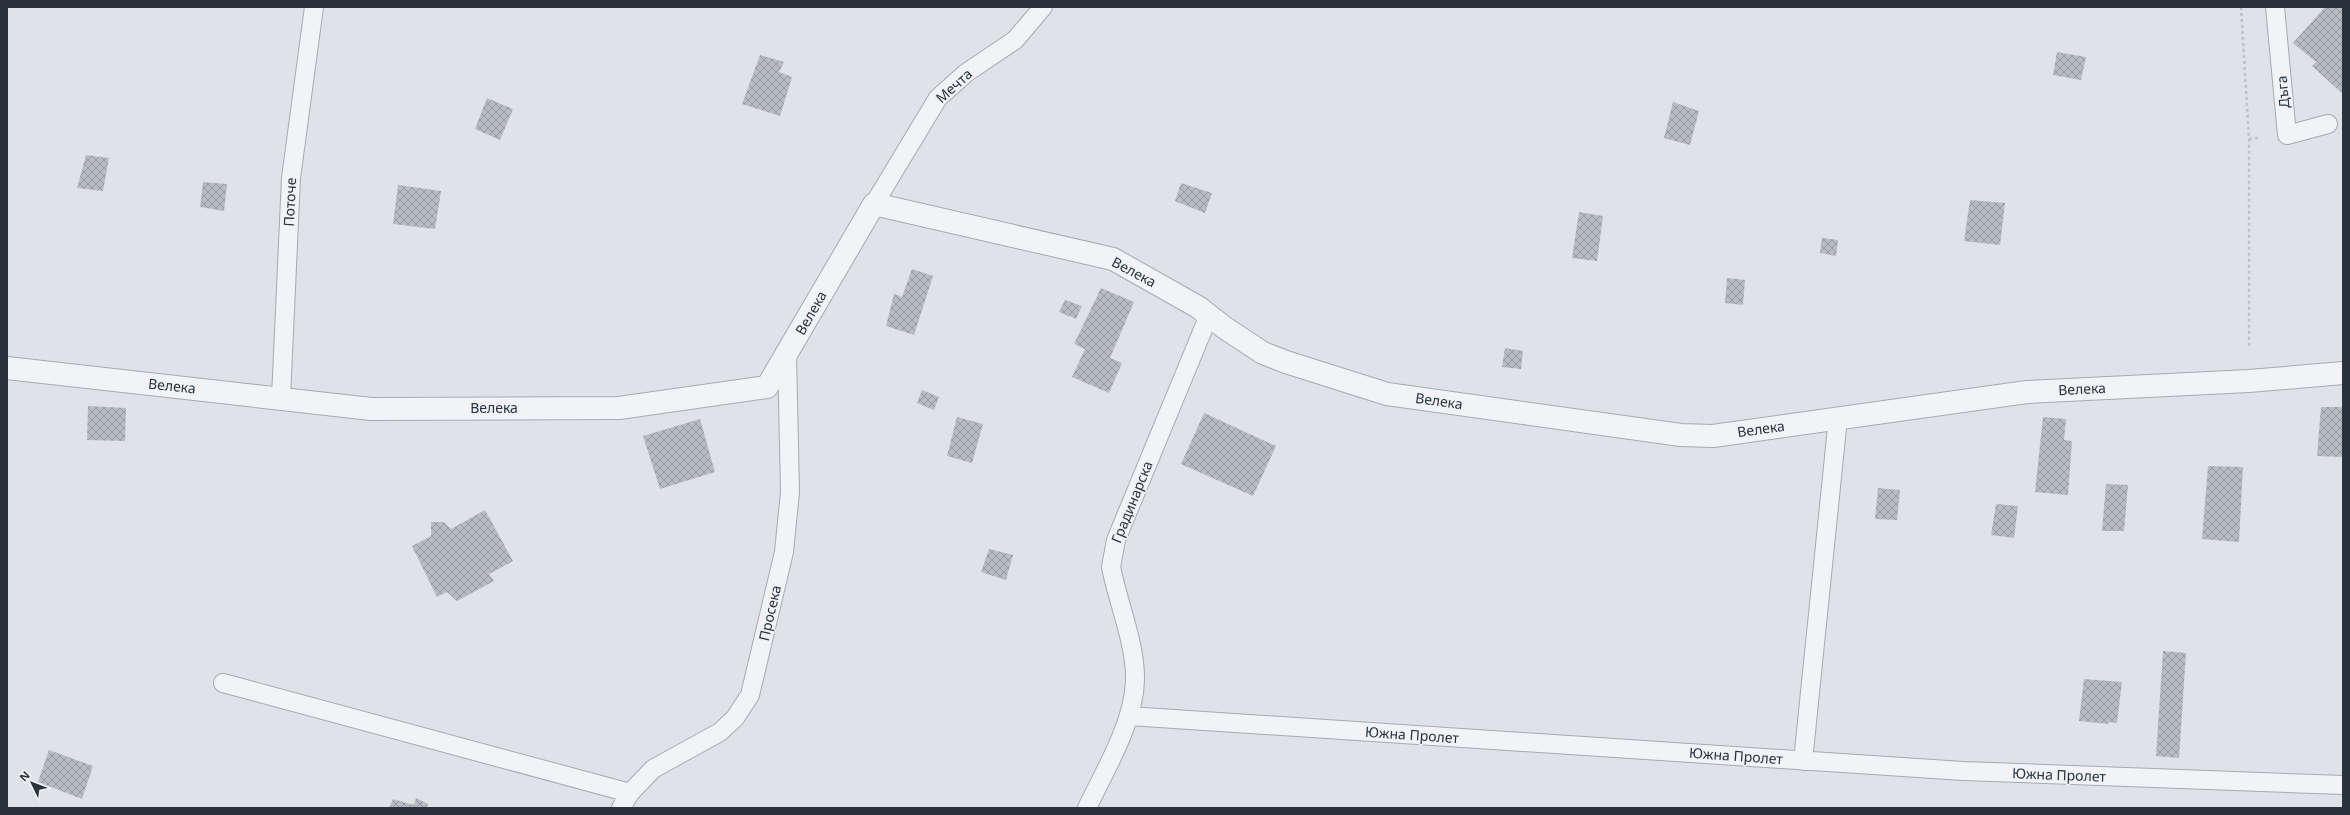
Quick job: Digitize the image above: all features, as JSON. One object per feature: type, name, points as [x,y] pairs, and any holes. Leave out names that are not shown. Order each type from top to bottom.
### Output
[{"type":"street","name":"Велека","points":[[7,368],[371,409],[619,408],[767,387],[874,204],[1113,259],[1198,307],[1264,353],[1286,362],[1387,394],[1681,435],[1713,436],[2027,392],[2249,381],[2343,373]]},
{"type":"lane","name":"Поточе","points":[[281,398],[291,178],[314,7]]},
{"type":"lane","name":"Мечта","points":[[874,204],[938,98],[966,73],[1015,40],[1044,7]]},
{"type":"lane","name":"Дъга","points":[[2275,7],[2287,135],[2328,124]]},
{"type":"lane","name":"Градинарска","points":[[1087,808],[1129,716],[1135,679],[1132,657],[1111,567],[1112,553],[1127,510],[1209,315]]},
{"type":"lane","name":"Просека","points":[[621,808],[630,793],[654,769],[720,732],[735,718],[750,695],[785,544],[790,492],[787,354]]},
{"type":"lane","points":[[1803,761],[1838,418]]},
{"type":"lane","points":[[223,683],[630,793]]},
{"type":"lane","name":"Южна Пролет","points":[[1129,716],[1963,771],[2343,785]]},
{"type":"path","points":[[2241,7],[2249,139],[2249,381]]},
{"type":"building","points":[[2325,7],[2343,7],[2343,94],[2312,66],[2316,62],[2293,43]]},
{"type":"building","points":[[2057,52],[2086,57],[2081,80],[2053,75]]},
{"type":"building","points":[[760,55],[784,62],[779,72],[792,77],[780,116],[742,104]]},
{"type":"building","points":[[487,98],[513,109],[500,140],[475,129]]},
{"type":"building","points":[[1673,102],[1699,111],[1690,145],[1664,138]]},
{"type":"building","points":[[86,155],[109,158],[103,191],[77,188]]},
{"type":"building","points":[[203,182],[227,184],[224,211],[200,207]]},
{"type":"building","points":[[1181,183],[1212,193],[1205,213],[1175,201]]},
{"type":"building","points":[[398,185],[441,191],[435,229],[393,224]]},
{"type":"building","points":[[1970,200],[2005,203],[2000,245],[1964,241]]},
{"type":"building","points":[[1579,212],[1603,216],[1597,261],[1572,258]]},
{"type":"building","points":[[1822,238],[1838,240],[1836,256],[1820,253]]},
{"type":"building","points":[[912,269],[933,276],[914,335],[886,326],[894,294],[902,297]]},
{"type":"building","points":[[1727,278],[1745,280],[1743,305],[1725,303]]},
{"type":"building","points":[[1101,288],[1134,302],[1110,358],[1122,363],[1109,393],[1072,377],[1085,349],[1074,344]]},
{"type":"building","points":[[1065,300],[1082,306],[1076,319],[1059,312]]},
{"type":"building","points":[[1505,348],[1523,351],[1521,369],[1502,367]]},
{"type":"building","points":[[922,390],[939,397],[934,410],[917,403]]},
{"type":"building","points":[[88,406],[126,408],[125,441],[87,440]]},
{"type":"building","points":[[2321,407],[2343,407],[2343,457],[2317,456]]},
{"type":"building","points":[[1204,413],[1276,446],[1253,496],[1181,464]]},
{"type":"building","points":[[957,417],[983,424],[972,463],[947,456]]},
{"type":"building","points":[[2043,417],[2066,419],[2064,440],[2072,441],[2068,495],[2035,492]]},
{"type":"building","points":[[700,419],[715,472],[660,489],[643,436]]},
{"type":"building","points":[[2208,466],[2243,467],[2239,542],[2202,539]]},
{"type":"building","points":[[2106,484],[2128,485],[2124,531],[2102,531]]},
{"type":"building","points":[[1878,488],[1900,490],[1897,520],[1875,519]]},
{"type":"building","points":[[1996,504],[2018,506],[2014,538],[1991,535]]},
{"type":"building","points":[[485,510],[513,561],[489,574],[494,581],[457,601],[447,592],[437,597],[412,546],[431,536],[431,522],[444,522],[451,529]]},
{"type":"building","points":[[989,549],[1013,555],[1006,580],[981,572]]},
{"type":"building","points":[[2163,651],[2186,653],[2179,758],[2156,756]]},
{"type":"building","points":[[2084,679],[2122,682],[2117,723],[2109,722],[2108,724],[2079,721]]},
{"type":"building","points":[[49,750],[93,766],[82,799],[38,782]]},
{"type":"building","points":[[416,798],[428,804],[427,808],[389,808],[393,799],[414,805]]}]
